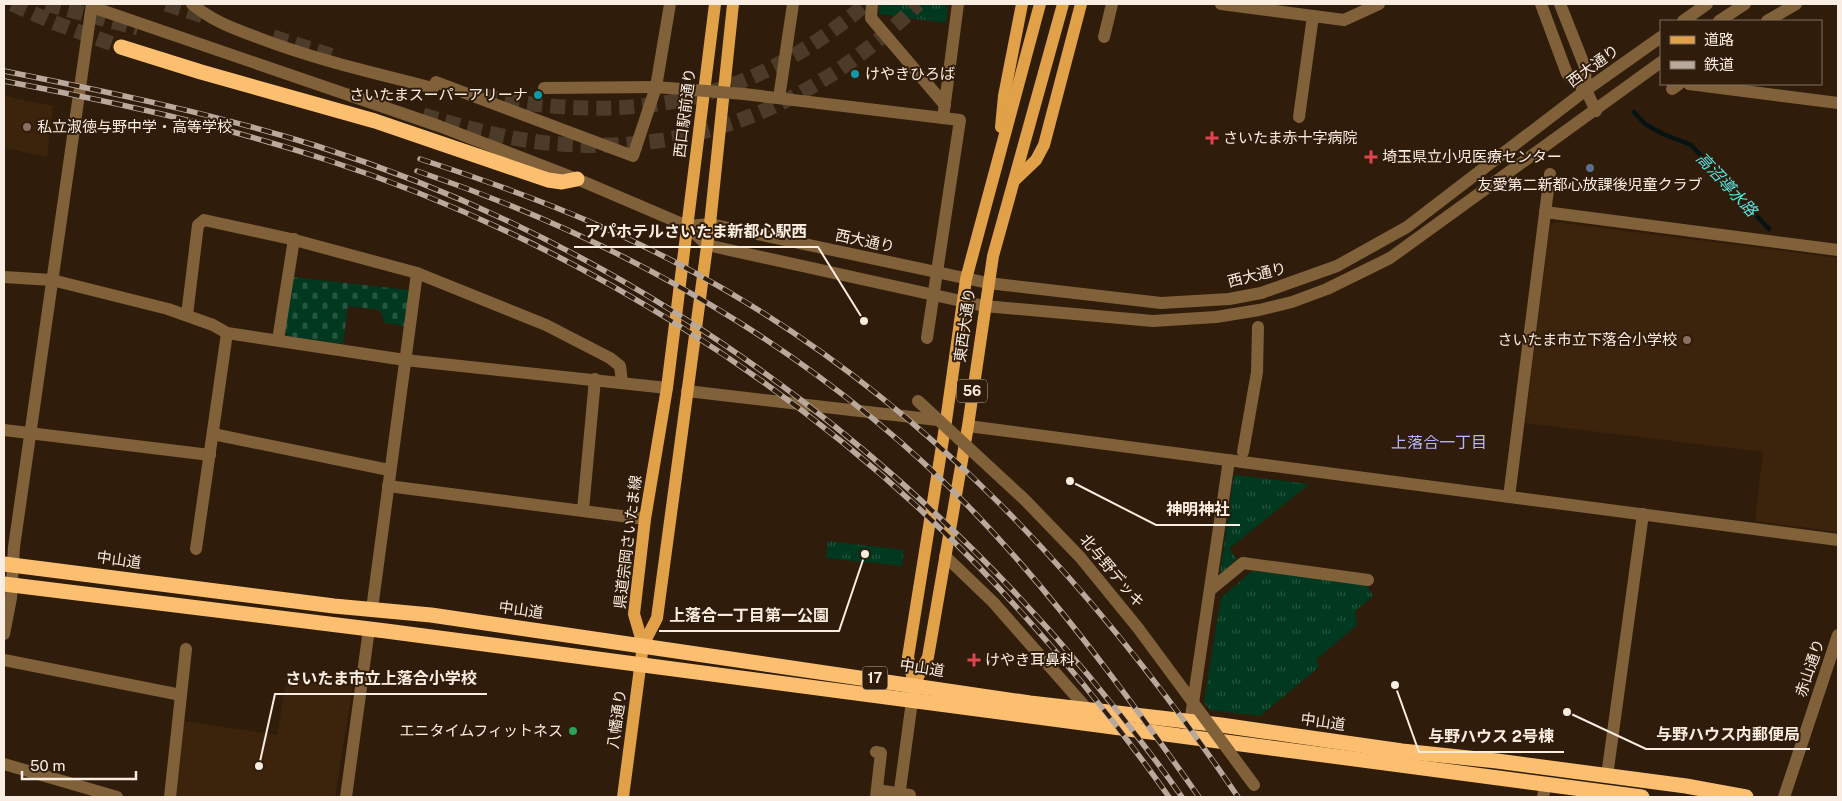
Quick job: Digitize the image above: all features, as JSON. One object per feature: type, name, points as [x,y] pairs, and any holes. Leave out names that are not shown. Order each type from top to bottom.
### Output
[{"type":"highway","points":[[121,47],[201,72],[375,120],[548,180],[562,182],[577,179]]},
{"type":"highway","name":"中山道","points":[[8,564],[440,616],[1088,710],[1686,786],[1746,797]]},
{"type":"highway","name":"17","points":[[8,584],[912,700],[1187,738],[1544,791],[1642,797]]},
{"type":"main road","name":"西口駅前通り","points":[[687,226],[715,4]]},
{"type":"main road","points":[[643,645],[657,618],[710,224],[733,4]]},
{"type":"main road","points":[[998,157],[1004,96],[1022,4]]},
{"type":"main road","name":"東西大通り","points":[[914,685],[908,657],[946,421],[966,279],[1040,4]]},
{"type":"main road","name":"東西大通り","points":[[912,700],[914,685],[928,657],[968,426],[984,306],[993,256],[1063,4]]},
{"type":"main road","points":[[1015,180],[1036,160],[1044,145],[1081,4]]},
{"type":"main road","name":"県道宗岡さいたま線","points":[[643,645],[634,614],[645,519],[667,388],[687,226]]},
{"type":"main road","name":"八幡通り","points":[[623,797],[643,645]]},
{"type":"street","points":[[192,4],[206,16],[275,44],[320,59],[433,88],[436,82],[633,156],[656,87],[670,4]]},
{"type":"street","points":[[779,98],[793,4]]},
{"type":"street","points":[[872,4],[871,18],[945,105]]},
{"type":"street","points":[[943,118],[958,4]]},
{"type":"street","points":[[1104,38],[1112,4]]},
{"type":"street","points":[[1221,4],[1344,20],[1379,4]]},
{"type":"street","points":[[1541,4],[1567,74],[1586,90]]},
{"type":"street","points":[[1560,4],[1585,67],[1586,90],[1596,111]]},
{"type":"street","points":[[1683,20],[1707,4]]},
{"type":"street","points":[[1721,20],[1745,4]]},
{"type":"street","points":[[1769,20],[1796,4]]},
{"type":"street","points":[[4,634],[8,564],[30,434],[92,6],[439,126],[577,179],[687,226],[707,245],[984,306],[1153,321],[1216,317],[1292,302],[1327,289],[1390,258],[1596,111],[1660,63]]},
{"type":"street","points":[[1299,118],[1313,16]]},
{"type":"street","name":"西大通り","points":[[687,226],[710,224],[988,283],[1161,303],[1229,299],[1261,293],[1299,281],[1370,249],[1407,226],[1586,90],[1660,38]]},
{"type":"street","points":[[1697,85],[1838,103]]},
{"type":"street","points":[[544,88],[656,87],[779,98],[960,120],[927,338]]},
{"type":"street","points":[[1509,497],[1550,174]]},
{"type":"street","points":[[1545,212],[1838,250]]},
{"type":"street","points":[[187,316],[198,225],[204,220],[294,239],[416,272],[546,325],[610,358],[620,366],[622,382]]},
{"type":"street","points":[[278,340],[294,239]]},
{"type":"street","points":[[372,609],[416,272]]},
{"type":"street","points":[[4,277],[52,280],[187,316],[213,325],[227,333],[405,360],[667,388]]},
{"type":"street","points":[[1243,452],[1257,372],[1258,327]]},
{"type":"street","points":[[196,549],[227,333]]},
{"type":"street","points":[[583,510],[595,379]]},
{"type":"street","points":[[687,391],[946,421]]},
{"type":"street","name":"北与野デッキ","points":[[918,401],[1025,500],[1080,556],[1138,628],[1254,785]]},
{"type":"street","points":[[968,426],[1838,540]]},
{"type":"street","points":[[4,430],[210,455]]},
{"type":"street","points":[[212,434],[390,470]]},
{"type":"street","points":[[1187,738],[1229,460]]},
{"type":"street","points":[[388,486],[645,519]]},
{"type":"street","points":[[1607,776],[1643,514]]},
{"type":"street","points":[[945,556],[993,602],[1088,710]]},
{"type":"street","points":[[1210,590],[1244,563],[1368,580]]},
{"type":"street","points":[[346,797],[369,629]]},
{"type":"street","name":"赤山通り","points":[[1784,797],[1838,636]]},
{"type":"street","points":[[170,797],[186,649]]},
{"type":"street","points":[[4,660],[181,695]]},
{"type":"street","points":[[876,752],[881,753],[877,794],[904,796],[912,700]]},
{"type":"street","points":[[4,764],[117,797]]},
{"type":"shaded area","name":"私立淑徳与野中学・高等学校","points":[[4,96],[53,106],[47,157],[4,148]]},
{"type":"shaded area","name":"さいたま市立下落合小学校","points":[[1555,222],[1838,258],[1838,532],[1755,521],[1763,452],[1525,423],[1550,226]]},
{"type":"shaded area","points":[[287,677],[353,686],[335,797],[174,797],[183,721],[277,735]]},
{"type":"green space","points":[[880,4],[948,4],[946,23],[879,14]]},
{"type":"green space","points":[[293,277],[409,290],[404,326],[385,323],[380,310],[348,306],[343,344],[287,336],[285,332]]},
{"type":"green space","points":[[1234,476],[1309,484],[1229,549],[1237,559],[1220,574]]},
{"type":"green space","points":[[828,541],[904,550],[902,566],[826,558]]},
{"type":"green space","points":[[1252,571],[1366,583],[1373,596],[1355,611],[1357,625],[1317,659],[1319,667],[1260,716],[1210,710],[1204,702],[1221,598]]},
{"type":"waterway","name":"高沼導水路","points":[[1634,112],[1645,124],[1663,134],[1691,145],[1769,229]]},
{"type":"tunnel","points":[[12,4],[55,23],[121,47]]},
{"type":"tunnel","points":[[46,4],[138,28]]},
{"type":"tunnel","points":[[166,4],[210,18]]},
{"type":"tunnel","points":[[482,96],[537,105],[589,108],[638,106],[686,99],[732,85],[777,65],[821,38],[866,4]]},
{"type":"tunnel","points":[[423,115],[508,137],[560,144],[611,145],[661,140],[709,130],[755,114],[799,94],[841,68],[880,38],[918,4]]},
{"type":"tunnel","points":[[273,37],[339,58]]},
{"type":"railway","points":[[4,71],[200,114],[317,146],[447,194],[571,253],[690,322],[802,401],[908,489],[1007,584],[1098,687],[1182,797]]},
{"type":"railway","points":[[4,81],[86,97],[207,125],[287,147],[417,192],[506,231],[593,275],[678,325],[760,379],[838,438],[911,501],[980,568],[1031,623],[1102,708],[1169,797]]},
{"type":"railway","points":[[420,159],[556,208],[654,251],[770,318],[850,373],[924,433],[994,498],[1060,568],[1123,641],[1182,718],[1238,797]]},
{"type":"railway","points":[[417,171],[500,201],[582,237],[661,277],[738,321],[811,371],[881,425],[947,485],[1034,579],[1107,670],[1199,797]]},
{"type":"place","name":"けやきひろば","points":[[855,74]]},
{"type":"place","name":"さいたまスーパーアリーナ","points":[[538,95]]},
{"type":"place","name":"私立淑徳与野中学・高等学校","points":[[27,127]]},
{"type":"place","name":"さいたま赤十字病院","points":[[1212,138]]},
{"type":"place","name":"埼玉県立小児医療センター","points":[[1371,157]]},
{"type":"place","name":"友愛第二新都心放課後児童クラブ","points":[[1590,168]]},
{"type":"place","name":"アパホテルさいたま新都心駅西","points":[[864,321]]},
{"type":"place","name":"さいたま市立下落合小学校","points":[[1687,340]]},
{"type":"place","name":"神明神社","points":[[1070,481]]},
{"type":"place","name":"上落合一丁目第一公園","points":[[865,554]]},
{"type":"place","name":"けやき耳鼻科","points":[[974,660]]},
{"type":"place","name":"与野ハウス 2号棟","points":[[1395,685]]},
{"type":"place","name":"与野ハウス内郵便局","points":[[1567,712]]},
{"type":"place","name":"エニタイムフィットネス","points":[[573,731]]},
{"type":"place","name":"さいたま市立上落合小学校","points":[[259,766]]},
{"type":"district","name":"上落合一丁目","points":[[1439,442]]}]
